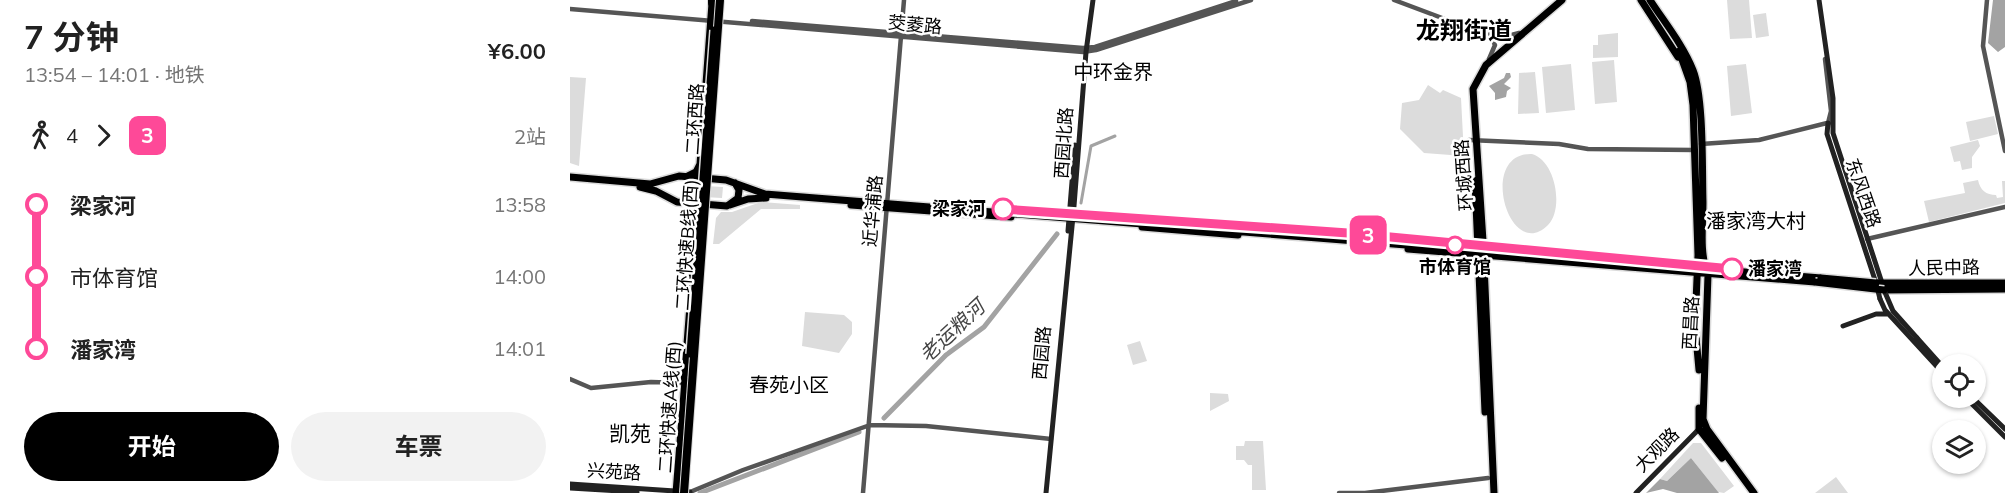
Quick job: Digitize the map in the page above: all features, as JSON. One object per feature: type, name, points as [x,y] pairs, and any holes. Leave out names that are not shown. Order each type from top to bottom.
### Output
[{"type":"highway","name":"二环快速A线(西)","points":[[683,493],[716,1]]},
{"type":"main road","name":"西园北路","points":[[1071,219],[1085,50],[1092,0]]},
{"type":"main road","name":"环城西路","points":[[1492,493],[1481,253],[1470,86],[1478,69],[1557,0]]},
{"type":"main road","name":"环城西路","points":[[1472,140],[1473,91],[1479,75],[1562,0]]},
{"type":"main road","name":"西昌路","points":[[1646,0],[1689,68],[1692,92],[1699,429]]},
{"type":"main road","name":"西昌路","points":[[1646,0],[1683,50],[1696,85],[1707,271],[1703,419],[1707,429],[1754,493]]},
{"type":"main road","name":"东风西路","points":[[1818,0],[1831,79],[1833,133],[1868,247]]},
{"type":"main road","points":[[716,1],[711,170],[716,176],[762,194],[887,206]]},
{"type":"main road","points":[[570,177],[650,184],[692,175],[698,170],[716,20]]},
{"type":"main road","name":"二环西路","points":[[683,493],[694,383],[692,354],[716,20]]},
{"type":"main road","name":"东风西路","points":[[1831,122],[1827,134],[1880,286],[1893,311],[1932,360]]},
{"type":"main road","points":[[702,142],[707,147],[712,142]]},
{"type":"main road","points":[[680,176],[729,181],[738,188],[739,195],[727,205],[677,201],[669,194],[668,187],[680,176]]},
{"type":"main road","points":[[570,182],[646,188],[695,208],[696,228],[684,384]]},
{"type":"main road","points":[[694,383],[708,211],[761,198],[887,206]]},
{"type":"main road","name":"人民中路","points":[[887,206],[1071,219],[1880,286],[2005,289]]},
{"type":"main road","name":"西园路","points":[[1045,493],[1071,219]]},
{"type":"main road","points":[[696,228],[700,224],[706,229]]},
{"type":"main road","name":"环城西路","points":[[1481,253],[1488,478],[1492,493]]},
{"type":"main road","name":"人民中路","points":[[1930,287],[2005,282]]},
{"type":"main road","name":"东风西路","points":[[1880,286],[1880,299],[1888,315],[1932,356]]},
{"type":"main road","points":[[1876,314],[1880,299]]},
{"type":"main road","points":[[1843,326],[1876,314],[1888,315]]},
{"type":"main road","name":"二环西路","points":[[683,493],[684,384],[692,354]]},
{"type":"main road","points":[[1976,408],[2005,438]]},
{"type":"main road","points":[[1983,408],[2005,429]]},
{"type":"main road","points":[[1699,429],[1749,493]]},
{"type":"main road","name":"大观路","points":[[1636,493],[1699,429]]},
{"type":"main road","name":"兴苑路","points":[[570,486],[683,493]]},
{"type":"main road","name":"兴苑路","points":[[570,486],[654,493]]},
{"type":"street","name":"近华浦路","points":[[862,493],[870,424],[904,0]]},
{"type":"street","name":"茭菱路","points":[[1085,50],[1241,0]]},
{"type":"street","name":"茭菱路","points":[[570,8],[1085,50],[1251,0]]},
{"type":"street","points":[[1396,0],[1495,36],[1519,33]]},
{"type":"street","points":[[1396,0],[1490,36],[1495,45],[1489,59]]},
{"type":"street","points":[[1987,0],[1983,46],[2005,151]]},
{"type":"street","points":[[1701,144],[1759,140],[1831,122]]},
{"type":"street","points":[[1472,140],[1559,144],[1588,149],[1694,150]]},
{"type":"street","points":[[1867,239],[2005,207]]},
{"type":"street","points":[[570,380],[591,388],[651,382],[684,384]]},
{"type":"street","points":[[683,493],[870,424],[926,426],[1050,439]]},
{"type":"street","points":[[1339,493],[1365,493],[1488,478]]},
{"type":"shaded area","points":[[1727,0],[1749,0],[1752,38],[1730,39]]},
{"type":"shaded area","points":[[1993,0],[2005,0],[2005,47],[1998,52],[1988,43]]},
{"type":"shaded area","points":[[1766,13],[1769,36],[1756,38],[1753,15]]},
{"type":"shaded area","points":[[1618,33],[1618,57],[1593,58],[1593,45],[1598,45],[1598,35]]},
{"type":"shaded area","points":[[1614,60],[1617,102],[1595,104],[1592,62]]},
{"type":"shaded area","points":[[1571,64],[1575,110],[1546,113],[1542,67]]},
{"type":"shaded area","points":[[1746,64],[1752,113],[1731,116],[1727,66]]},
{"type":"shaded area","points":[[1535,72],[1539,113],[1518,114],[1519,73]]},
{"type":"shaded area","points":[[1506,73],[1510,73],[1511,77],[1504,84],[1511,88],[1507,91],[1506,97],[1495,100],[1495,93],[1489,86],[1504,78]]},
{"type":"shaded area","points":[[570,77],[586,78],[579,166],[570,163]]},
{"type":"shaded area","points":[[1428,85],[1440,93],[1443,90],[1461,98],[1464,156],[1424,153],[1400,129],[1402,103],[1419,100]]},
{"type":"shaded area","points":[[1994,116],[1998,134],[1970,141],[1966,122]]},
{"type":"shaded area","points":[[1978,140],[1980,146],[1972,157],[1972,168],[1962,170],[1960,161],[1954,162],[1950,147]]},
{"type":"shaded area","points":[[1532,154],[1540,158],[1547,166],[1552,175],[1556,197],[1553,218],[1548,225],[1534,233],[1521,230],[1511,219],[1505,203],[1503,186],[1506,170],[1515,158]]},
{"type":"shaded area","points":[[1978,180],[1984,191],[1996,195],[1997,198],[2003,197],[2002,181],[2005,181],[2005,203],[1929,222],[1924,201],[1965,193],[1963,183]]},
{"type":"shaded area","points":[[686,185],[723,187],[722,198],[685,196]]},
{"type":"shaded area","points":[[761,202],[800,205],[800,209],[761,209],[719,244],[713,244],[716,218],[721,212],[732,212]]},
{"type":"shaded area","points":[[805,312],[844,315],[852,322],[852,334],[839,353],[802,346]]},
{"type":"shaded area","points":[[1140,341],[1147,361],[1133,365],[1127,345]]},
{"type":"shaded area","points":[[1210,393],[1228,394],[1229,401],[1210,411]]},
{"type":"shaded area","points":[[1245,441],[1263,441],[1266,490],[1252,490],[1252,465],[1248,465],[1244,460],[1236,460],[1236,446],[1244,446]]},
{"type":"shaded area","points":[[1693,443],[1701,443],[1734,486],[1724,493],[1718,492],[1691,458],[1667,481],[1660,479]]},
{"type":"shaded area","points":[[1691,458],[1719,493],[1677,493],[1663,489],[1646,493],[1660,479],[1667,481]]},
{"type":"shaded area","points":[[1836,477],[1848,493],[1815,493]]},
{"type":"waterway","name":"老运粮河","points":[[1081,203],[1091,146],[1115,136]]},
{"type":"waterway","name":"老运粮河","points":[[884,418],[946,355],[984,327],[1057,234]]},
{"type":"waterway","name":"老运粮河","points":[[700,493],[859,432]]},
{"type":"metro line","name":"3","points":[[1003,209],[1348,233],[1455,245],[1732,269]]},
{"type":"place","name":"梁家河","points":[[1003,209]]},
{"type":"place","name":"市体育馆","points":[[1455,245]]},
{"type":"place","name":"潘家湾","points":[[1732,269]]},
{"type":"district","name":"龙翔街道","points":[[1464,31]]},
{"type":"district","name":"中环金界","points":[[1113,72]]},
{"type":"district","name":"潘家湾大村","points":[[1756,221]]},
{"type":"district","name":"春苑小区","points":[[789,385]]},
{"type":"district","name":"凯苑","points":[[630,434]]}]
